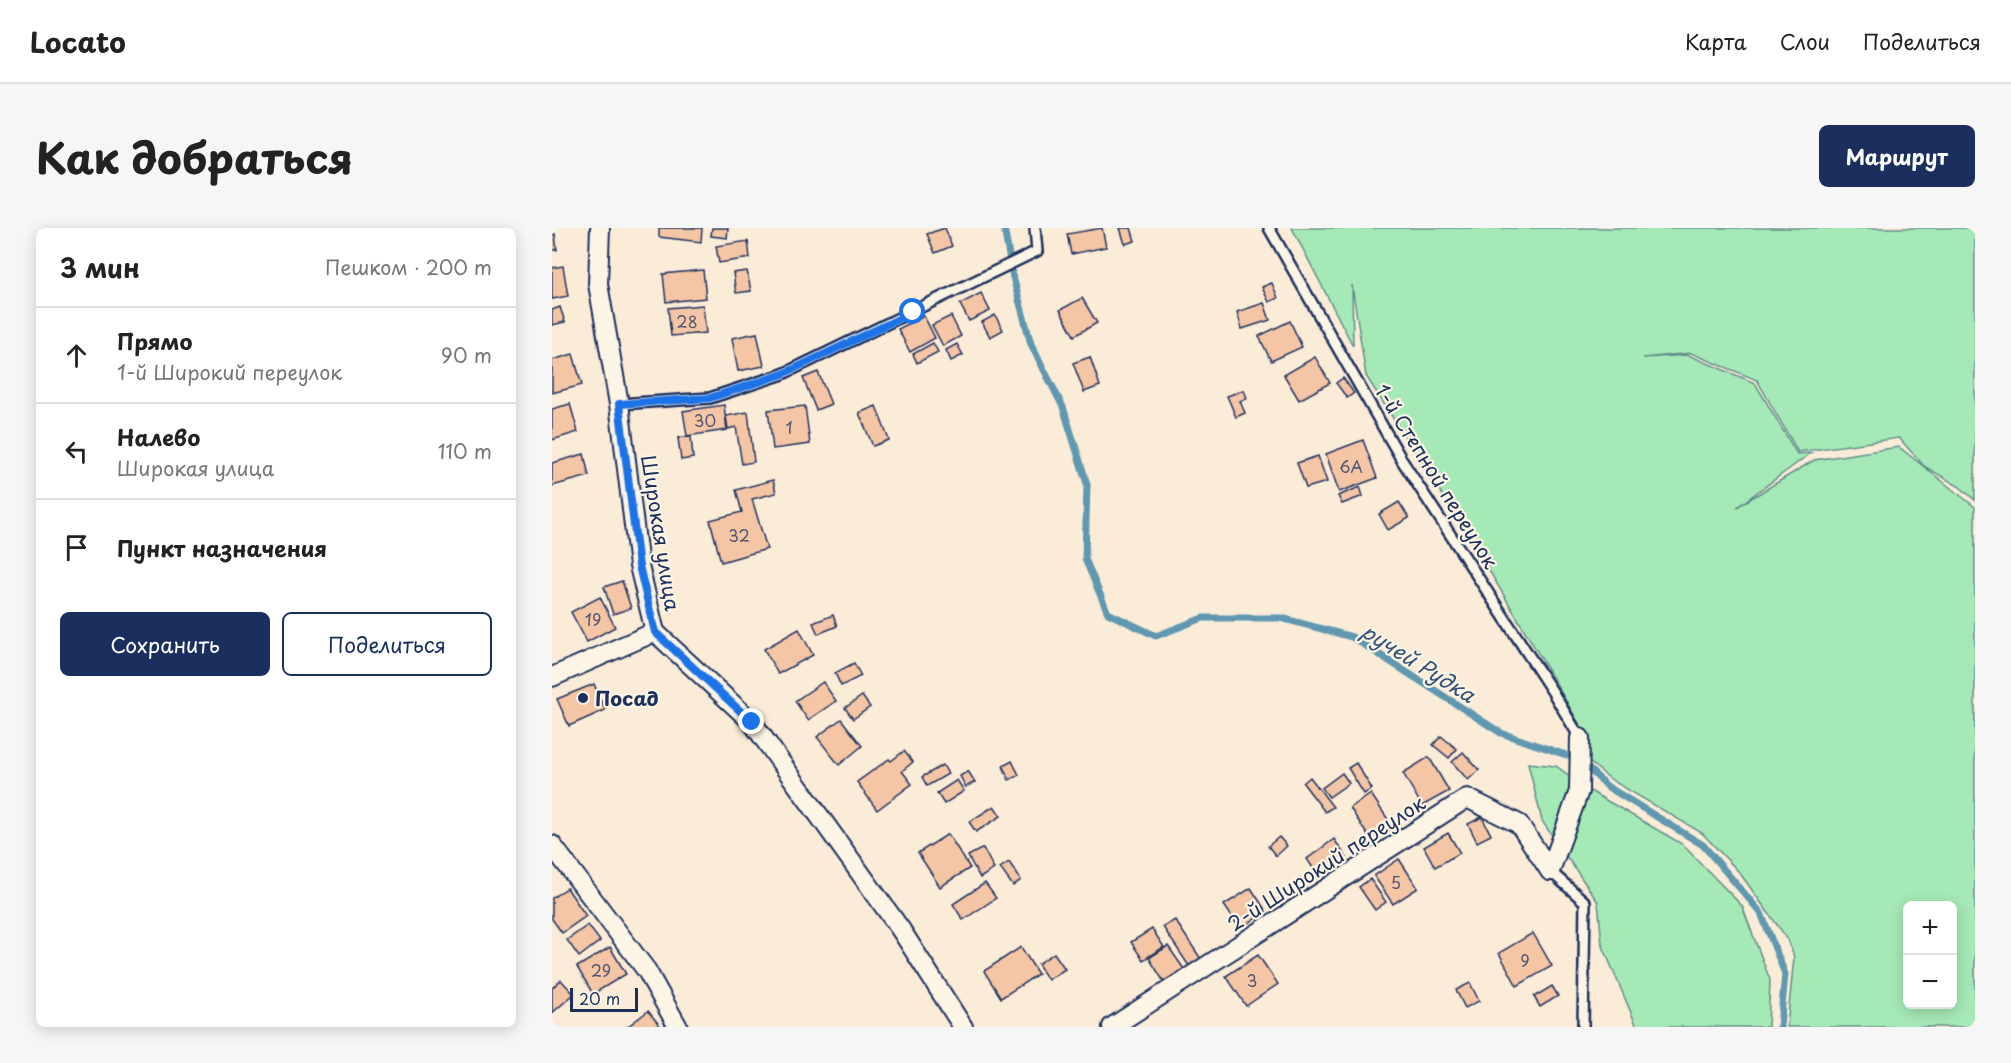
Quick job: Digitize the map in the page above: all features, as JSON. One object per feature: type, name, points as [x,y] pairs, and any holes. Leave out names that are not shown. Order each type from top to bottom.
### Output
[{"type":"street","name":"Широкая улица","points":[[600,228],[598,284],[619,404],[639,566],[655,632],[752,722],[901,930],[963,1027]]},
{"type":"street","points":[[552,677],[655,632]]},
{"type":"street","points":[[1550,871],[1579,791],[1580,738]]},
{"type":"street","name":"2-й Широкий переулок","points":[[1112,1027],[1467,798],[1519,824],[1550,871]]},
{"type":"street","points":[[552,845],[647,971],[678,1027]]},
{"type":"lane","points":[[619,404],[710,398],[783,374],[1037,251],[1035,228]]},
{"type":"lane","name":"1-й Степной переулок","points":[[1269,228],[1404,462],[1580,738]]},
{"type":"lane","points":[[1550,871],[1585,902],[1583,1027]]},
{"type":"green space","points":[[1292,228],[1975,228],[1975,500],[1960,487],[1924,466],[1899,438],[1798,452],[1757,380],[1691,353],[1643,358],[1688,355],[1755,383],[1797,454],[1811,453],[1737,507],[1814,460],[1899,447],[1975,507],[1975,1027],[1787,1027],[1794,957],[1788,940],[1739,872],[1702,833],[1613,781],[1589,762],[1589,741],[1557,685],[1468,535],[1366,376],[1352,285],[1353,346]]},
{"type":"green space","points":[[1528,763],[1556,766],[1590,791],[1682,844],[1742,906],[1770,980],[1768,1027],[1637,1027],[1602,944],[1598,902],[1542,821]]},
{"type":"building","points":[[659,228],[702,228],[701,242],[659,237]]},
{"type":"building","points":[[712,228],[728,228],[727,238],[711,236]]},
{"type":"building","points":[[945,228],[952,246],[935,253],[927,234]]},
{"type":"building","points":[[1102,228],[1106,247],[1071,254],[1067,234]]},
{"type":"building","points":[[1120,228],[1131,228],[1135,241],[1125,244]]},
{"type":"building","points":[[555,234],[557,250],[552,250],[552,235]]},
{"type":"building","points":[[748,241],[750,258],[719,263],[716,246]]},
{"type":"building","points":[[563,266],[568,296],[552,299],[552,268]]},
{"type":"building","points":[[703,270],[706,298],[666,302],[663,274]]},
{"type":"building","points":[[747,271],[751,291],[736,293],[733,273]]},
{"type":"building","points":[[1272,283],[1278,298],[1269,302],[1262,287]]},
{"type":"building","points":[[981,293],[990,311],[969,321],[960,304]]},
{"type":"building","points":[[1082,298],[1097,323],[1074,336],[1060,310]]},
{"type":"building","points":[[1264,303],[1270,320],[1242,329],[1237,312]]},
{"type":"building","points":[[703,305],[706,333],[671,336],[668,308]]},
{"type":"building","points":[[560,307],[565,322],[552,325],[552,310]]},
{"type":"building","points":[[995,315],[1003,330],[990,337],[982,322]]},
{"type":"building","points":[[924,316],[935,338],[910,352],[898,329]]},
{"type":"building","points":[[951,316],[961,336],[943,346],[932,325]]},
{"type":"building","points":[[1290,321],[1302,347],[1271,361],[1259,336]]},
{"type":"building","points":[[757,333],[764,366],[738,371],[732,338]]},
{"type":"building","points":[[933,343],[938,352],[917,363],[913,354]]},
{"type":"building","points":[[957,344],[963,355],[951,361],[946,350]]},
{"type":"building","points":[[573,354],[582,385],[552,393],[552,360]]},
{"type":"building","points":[[1090,357],[1100,386],[1084,392],[1073,363]]},
{"type":"building","points":[[1315,357],[1330,383],[1299,400],[1284,375]]},
{"type":"building","points":[[818,372],[831,404],[816,410],[803,378]]},
{"type":"building","points":[[1343,378],[1354,393],[1347,398],[1336,383]]},
{"type":"building","points":[[1244,390],[1247,398],[1240,401],[1245,413],[1236,417],[1227,396]]},
{"type":"building","points":[[570,404],[578,432],[552,440],[552,409]]},
{"type":"building","points":[[724,405],[727,430],[687,436],[683,411]]},
{"type":"building","points":[[805,406],[810,444],[773,449],[768,410]]},
{"type":"building","points":[[876,406],[889,440],[873,446],[859,413]]},
{"type":"building","points":[[748,412],[754,462],[742,464],[736,427],[728,429],[726,416]]},
{"type":"building","points":[[691,436],[693,458],[681,460],[678,438]]},
{"type":"building","points":[[1363,440],[1377,478],[1339,492],[1326,454]]},
{"type":"building","points":[[584,454],[589,476],[552,486],[552,463]]},
{"type":"building","points":[[1318,456],[1327,482],[1306,488],[1297,463]]},
{"type":"building","points":[[773,480],[776,493],[752,499],[767,549],[721,562],[710,520],[742,512],[736,490]]},
{"type":"building","points":[[1360,487],[1363,496],[1342,504],[1338,496]]},
{"type":"building","points":[[1399,502],[1409,518],[1388,530],[1379,514]]},
{"type":"building","points":[[622,581],[631,608],[613,614],[604,587]]},
{"type":"building","points":[[600,597],[615,627],[587,642],[571,612]]},
{"type":"building","points":[[833,615],[837,626],[818,634],[813,623]]},
{"type":"building","points":[[799,629],[813,655],[778,674],[764,649]]},
{"type":"building","points":[[854,663],[861,676],[841,686],[835,673]]},
{"type":"building","points":[[823,682],[836,701],[808,720],[795,701]]},
{"type":"building","points":[[594,684],[605,710],[569,726],[557,699]]},
{"type":"building","points":[[862,696],[870,707],[853,719],[845,708]]},
{"type":"building","points":[[841,719],[862,746],[839,765],[817,737]]},
{"type":"building","points":[[1441,736],[1457,749],[1449,758],[1433,745]]},
{"type":"building","points":[[904,751],[913,762],[902,771],[912,784],[877,810],[857,782]]},
{"type":"building","points":[[1463,752],[1479,770],[1468,780],[1452,762]]},
{"type":"building","points":[[1429,757],[1449,791],[1422,806],[1403,773]]},
{"type":"building","points":[[1012,761],[1019,775],[1009,780],[1003,766]]},
{"type":"building","points":[[1356,763],[1372,789],[1364,794],[1348,768]]},
{"type":"building","points":[[943,765],[948,774],[927,786],[922,777]]},
{"type":"building","points":[[968,771],[975,782],[966,787],[960,776]]},
{"type":"building","points":[[1342,773],[1349,783],[1329,797],[1322,788]]},
{"type":"building","points":[[1310,777],[1333,807],[1325,812],[1303,783]]},
{"type":"building","points":[[957,780],[964,791],[944,804],[937,793]]},
{"type":"building","points":[[1371,794],[1391,824],[1370,839],[1350,808]]},
{"type":"building","points":[[994,806],[1001,816],[976,832],[969,822]]},
{"type":"building","points":[[1482,817],[1491,835],[1477,842],[1468,824]]},
{"type":"building","points":[[1448,833],[1460,853],[1435,867],[1424,847]]},
{"type":"building","points":[[948,834],[970,868],[940,887],[918,853]]},
{"type":"building","points":[[1279,837],[1287,846],[1276,856],[1268,846]]},
{"type":"building","points":[[1334,839],[1346,857],[1319,877],[1307,859]]},
{"type":"building","points":[[983,848],[994,869],[980,878],[968,856]]},
{"type":"building","points":[[1399,859],[1418,888],[1393,904],[1374,876]]},
{"type":"building","points":[[1009,862],[1021,880],[1013,886],[1000,868]]},
{"type":"building","points":[[1370,879],[1386,902],[1375,910],[1359,887]]},
{"type":"building","points":[[985,883],[996,898],[963,920],[953,904]]},
{"type":"building","points":[[567,888],[586,916],[562,933],[552,919],[552,898]]},
{"type":"building","points":[[1251,888],[1266,911],[1240,929],[1224,905]]},
{"type":"building","points":[[1175,920],[1201,959],[1189,966],[1163,927]]},
{"type":"building","points":[[588,925],[600,941],[579,957],[567,940]]},
{"type":"building","points":[[1152,929],[1164,947],[1143,960],[1131,942]]},
{"type":"building","points":[[1533,933],[1552,966],[1517,986],[1499,953]]},
{"type":"building","points":[[1168,946],[1184,969],[1164,982],[1149,958]]},
{"type":"building","points":[[610,947],[626,974],[593,994],[577,967]]},
{"type":"building","points":[[1021,947],[1038,974],[1001,998],[984,971]]},
{"type":"building","points":[[1054,953],[1065,969],[1048,980],[1038,964]]},
{"type":"building","points":[[1258,955],[1278,984],[1246,1006],[1226,976]]},
{"type":"building","points":[[561,980],[574,994],[552,1013],[552,988]]},
{"type":"building","points":[[1470,983],[1479,1001],[1465,1008],[1456,990]]},
{"type":"building","points":[[1552,986],[1558,996],[1540,1007],[1534,997]]},
{"type":"building","points":[[648,1011],[661,1027],[627,1027]]},
{"type":"waterway","name":"ручей Рудка","points":[[1004,228],[1013,277],[1031,344],[1063,407],[1087,484],[1085,559],[1108,613],[1156,636],[1203,618],[1281,618],[1352,637],[1501,733],[1578,759],[1608,787],[1703,845],[1761,913],[1785,974],[1780,1027]]},
{"type":"place","name":"Посад","points":[[583,698]]},
{"type":"route","points":[[752,722],[702,673],[655,632],[639,566],[619,404],[710,398],[783,374],[913,312]]}]
